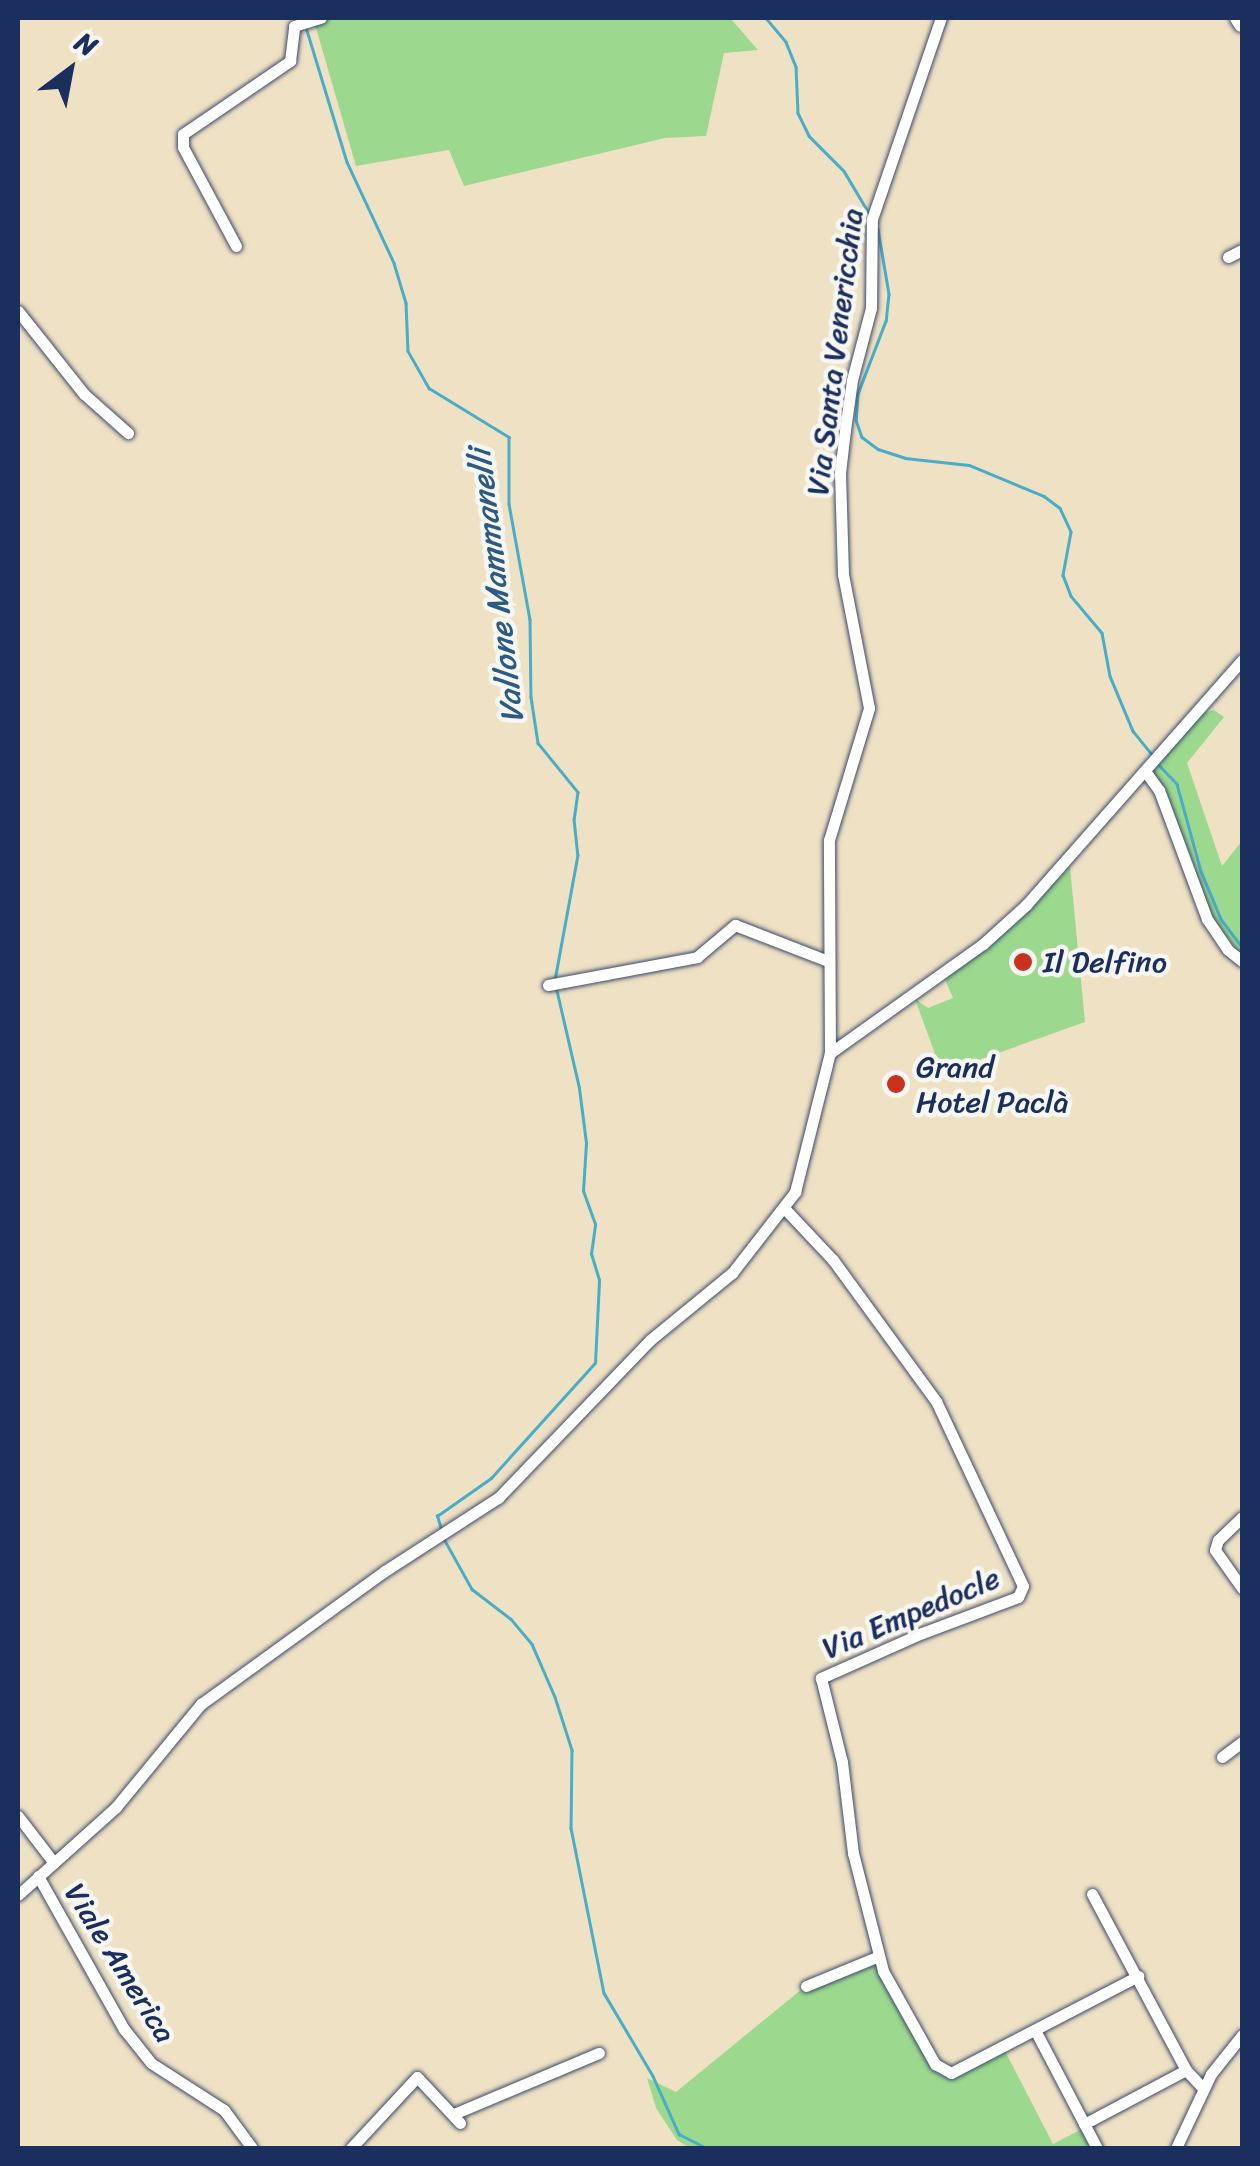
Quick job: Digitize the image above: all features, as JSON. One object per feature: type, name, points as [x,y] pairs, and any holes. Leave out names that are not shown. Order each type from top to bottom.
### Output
[{"type":"street","name":"Via Santa Venericchia","points":[[18,1895],[116,1807],[200,1704],[296,1632],[498,1498],[650,1340],[732,1273],[785,1210],[807,1158],[824,1065],[830,1053],[829,840],[869,708],[843,574],[840,472],[852,380],[871,308],[872,219],[941,18]]},
{"type":"street","points":[[236,246],[183,147],[183,134],[290,60],[291,32],[310,20]]},
{"type":"street","points":[[1228,257],[1242,250]]},
{"type":"street","points":[[18,311],[84,394],[128,433]]},
{"type":"street","points":[[830,1053],[983,944],[1042,889],[1242,660]]},
{"type":"street","points":[[1146,771],[1158,790],[1208,918],[1228,950],[1242,962]]},
{"type":"street","points":[[548,986],[696,957],[735,925],[828,961]]},
{"type":"street","name":"Via Empedocle","points":[[785,1210],[833,1260],[936,1401],[1023,1586],[1018,1597],[922,1633],[821,1678],[842,1762],[852,1853],[869,1902],[878,1956],[930,2054],[944,2071],[960,2071],[1138,1976]]},
{"type":"street","points":[[1242,1517],[1218,1540],[1215,1550],[1242,1588]]},
{"type":"street","points":[[1222,1757],[1242,1742]]},
{"type":"street","points":[[18,1816],[54,1863]]},
{"type":"street","name":"Viale America","points":[[38,1876],[124,2029],[151,2063],[224,2110],[252,2148]]},
{"type":"street","points":[[1092,1894],[1186,2070],[1203,2088]]},
{"type":"street","points":[[806,1986],[878,1956]]},
{"type":"street","points":[[1036,2032],[1096,2148]]},
{"type":"street","points":[[1176,2148],[1203,2088],[1242,2035]]},
{"type":"street","points":[[351,2148],[417,2077],[458,2118],[599,2053]]},
{"type":"street","points":[[1084,2124],[1186,2070]]},
{"type":"green space","points":[[730,18],[758,50],[724,53],[706,136],[665,138],[464,186],[449,150],[356,166],[314,21]]},
{"type":"green space","points":[[1214,710],[1224,717],[1187,763],[1222,866],[1242,841],[1242,957],[1210,915],[1153,770],[1203,713]]},
{"type":"green space","name":"Il Delfino","points":[[1070,867],[1085,1022],[942,1073],[915,999],[928,1008],[953,998],[945,979],[989,947]]},
{"type":"green space","points":[[877,1964],[939,2072],[1005,2051],[1053,2144],[1082,2129],[1092,2148],[690,2148],[677,2140],[656,2108],[647,2078],[676,2092],[802,1989]]},
{"type":"waterway","points":[[766,18],[786,42],[796,67],[798,113],[809,136],[844,171],[869,213]]},
{"type":"waterway","name":"Vallone Mammanelli","points":[[306,27],[347,162],[394,263],[406,303],[408,351],[429,388],[509,437],[509,504],[530,619],[531,697],[538,743],[578,792],[574,819],[578,855],[555,980]]},
{"type":"waterway","points":[[878,229],[889,294],[886,321],[858,394],[856,420],[862,437],[878,449],[905,458],[969,465],[1044,496],[1060,508],[1071,532],[1063,575],[1071,596],[1102,633],[1110,676],[1133,731],[1153,756]]},
{"type":"waterway","points":[[1158,764],[1177,784],[1201,871],[1221,919],[1242,947]]},
{"type":"waterway","name":"Vallone Mammanelli","points":[[441,1529],[437,1516],[491,1478],[595,1363],[599,1280],[591,1254],[595,1224],[583,1191],[586,1143],[579,1088],[556,988]]},
{"type":"waterway","points":[[443,1537],[472,1589],[511,1619],[532,1644],[555,1697],[572,1750],[571,1828],[604,1993],[653,2076],[679,2134],[707,2148]]},
{"type":"place","name":"Il Delfino","points":[[1023,962]]},
{"type":"place","name":"Grand Hotel Paclà","points":[[896,1084]]}]
